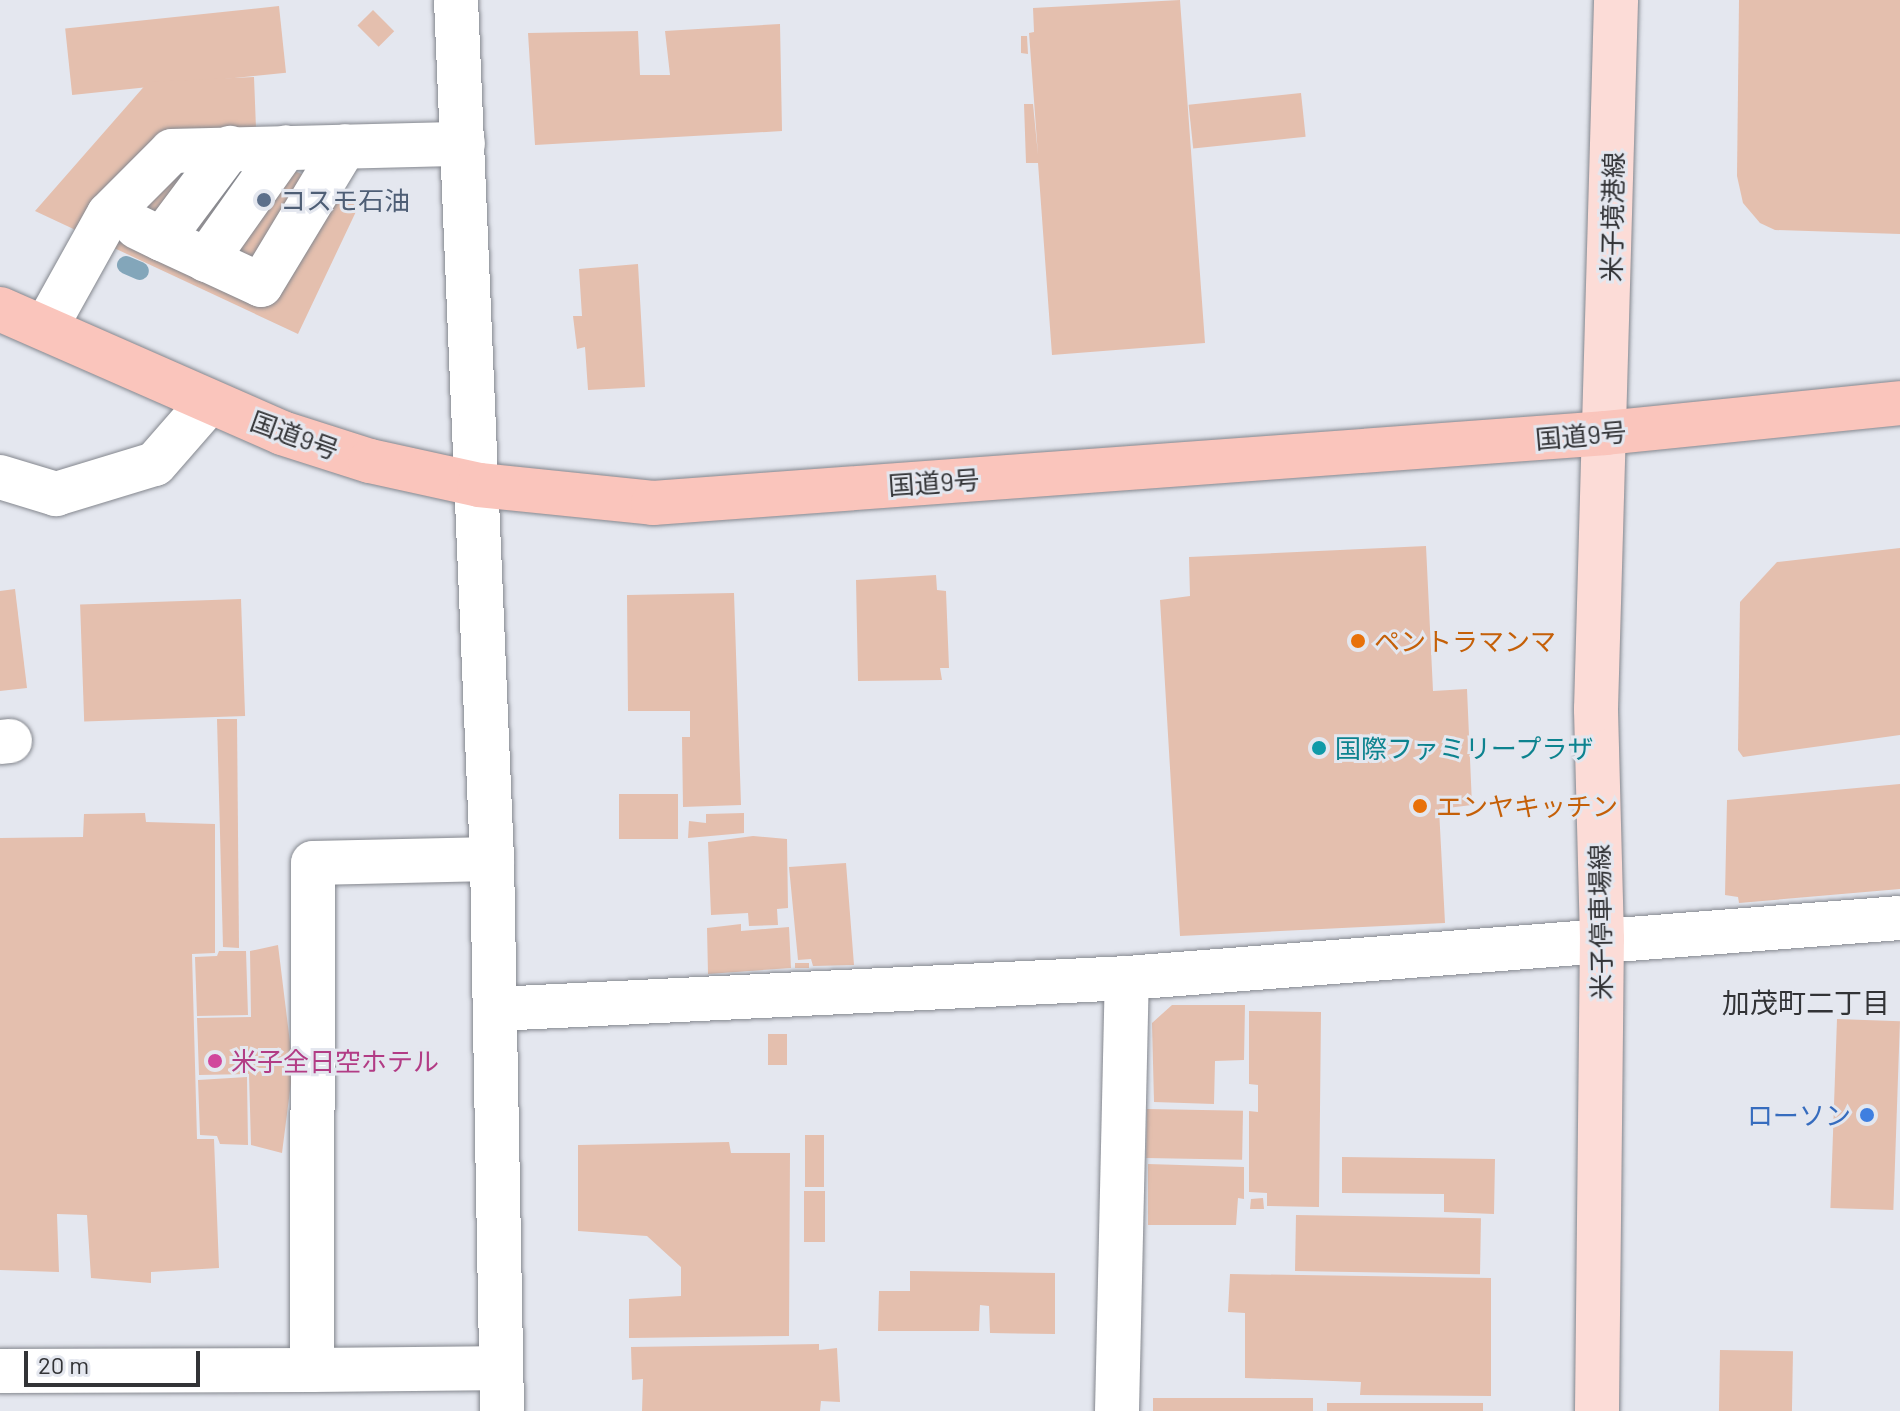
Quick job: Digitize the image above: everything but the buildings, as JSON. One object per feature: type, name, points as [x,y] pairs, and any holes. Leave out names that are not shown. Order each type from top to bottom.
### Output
[{"type":"highway","name":"国道9号","points":[[0,309],[282,433],[370,461],[479,485],[653,503],[1606,433],[1900,403]]},
{"type":"main road","name":"米子境港線","points":[[1606,433],[1616,0]]},
{"type":"main road","name":"米子停車場線","points":[[1597,1411],[1602,939],[1596,709],[1606,433]]},
{"type":"street","points":[[456,0],[479,485],[492,859],[502,1411]]},
{"type":"street","points":[[46,327],[109,214],[172,151],[463,144]]},
{"type":"street","points":[[109,214],[261,285],[345,146]]},
{"type":"street","points":[[206,260],[286,147]]},
{"type":"street","points":[[162,239],[230,148]]},
{"type":"street","points":[[0,508],[155,464],[209,402]]},
{"type":"street","points":[[0,477],[56,494]]},
{"type":"street","points":[[312,1370],[313,863],[492,859]]},
{"type":"street","points":[[496,1009],[1127,978],[1900,918]]},
{"type":"street","points":[[1117,1411],[1127,978]]},
{"type":"street","points":[[0,1371],[500,1368]]},
{"type":"waterway","points":[[126,265],[140,271]]},
{"type":"place","name":"コスモ石油","points":[[264,200]]},
{"type":"place","name":"ペントラマンマ","points":[[1358,641]]},
{"type":"place","name":"国際ファミリープラザ","points":[[1319,748]]},
{"type":"place","name":"エンヤキッチン","points":[[1420,806]]},
{"type":"place","name":"米子全日空ホテル","points":[[215,1061]]},
{"type":"place","name":"ローソン","points":[[1867,1115]]},
{"type":"district","name":"加茂町二丁目","points":[[1806,1002]]}]
